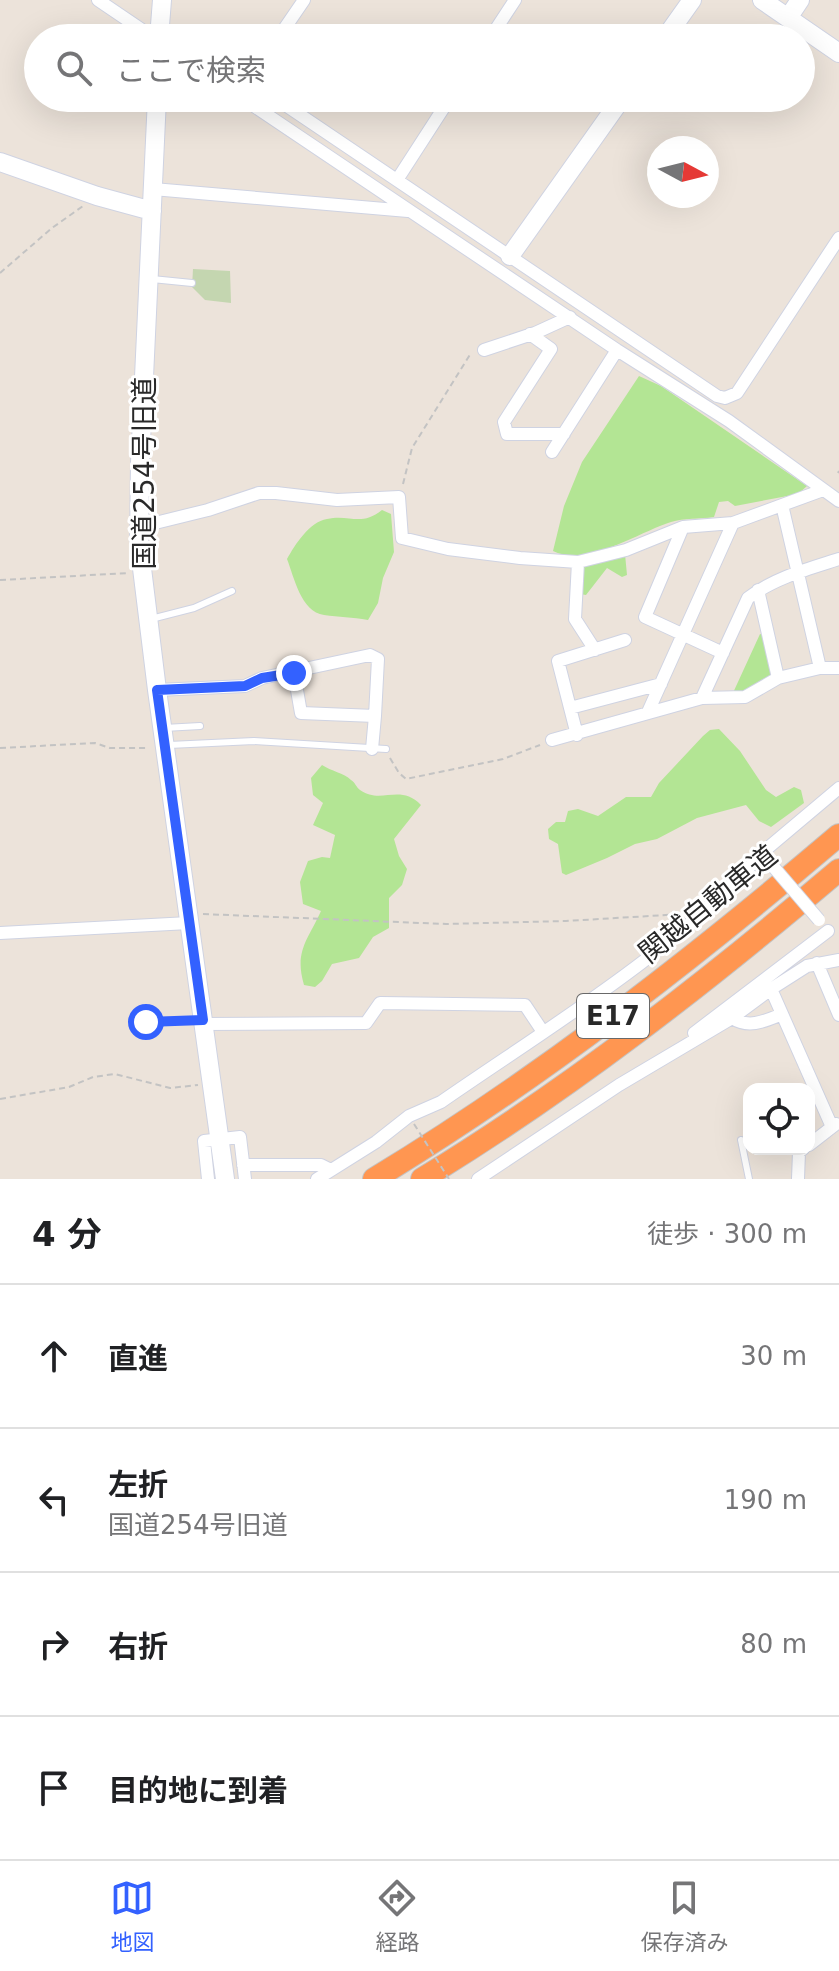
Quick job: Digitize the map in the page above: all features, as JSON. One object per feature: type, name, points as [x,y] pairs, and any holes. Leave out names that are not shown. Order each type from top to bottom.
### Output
[{"type":"highway","name":"関越自動車道","points":[[374,1179],[551,1062],[669,975],[839,835]]},
{"type":"highway","name":"関越自動車道","points":[[422,1179],[465,1153],[682,998],[839,870]]},
{"type":"street","points":[[98,0],[135,24]]},
{"type":"street","points":[[159,24],[162,0]]},
{"type":"street","points":[[288,24],[304,0]]},
{"type":"street","points":[[499,24],[515,0]]},
{"type":"street","points":[[675,24],[692,0]]},
{"type":"street","points":[[762,0],[797,24]]},
{"type":"street","points":[[788,18],[800,0]]},
{"type":"street","points":[[815,37],[839,53]]},
{"type":"street","name":"国道254号旧道","points":[[156,112],[139,527],[157,690],[225,1179]]},
{"type":"street","points":[[263,112],[411,211],[504,263],[717,396],[725,398],[737,393],[839,238]]},
{"type":"street","points":[[296,112],[397,180],[570,317],[729,421],[839,501]]},
{"type":"street","points":[[397,180],[441,112]]},
{"type":"street","points":[[504,263],[612,112]]},
{"type":"street","points":[[0,162],[97,196],[152,211]]},
{"type":"street","points":[[153,189],[411,211]]},
{"type":"street","points":[[484,350],[570,317]]},
{"type":"street","points":[[530,334],[551,349],[504,422],[507,434],[564,434]]},
{"type":"street","points":[[552,452],[617,350]]},
{"type":"street","points":[[139,527],[208,510],[259,493],[337,500],[399,497],[402,538],[448,549],[578,562],[626,550],[683,527],[733,523],[823,490]]},
{"type":"street","points":[[782,505],[820,668]]},
{"type":"street","points":[[648,712],[733,523]]},
{"type":"street","points":[[683,527],[645,617],[723,653]]},
{"type":"street","points":[[702,698],[748,598],[797,572],[839,559]]},
{"type":"street","points":[[578,562],[575,619],[595,650]]},
{"type":"street","points":[[758,590],[778,678]]},
{"type":"street","points":[[577,735],[558,661],[625,640]]},
{"type":"street","points":[[157,690],[245,686],[262,678],[370,655],[378,659],[372,749]]},
{"type":"street","points":[[552,740],[702,698],[745,697],[778,678],[820,668],[839,668]]},
{"type":"street","points":[[294,673],[301,713],[375,716]]},
{"type":"street","points":[[570,708],[661,684]]},
{"type":"street","points":[[317,1179],[376,1142],[409,1116],[441,1102],[691,925],[767,858],[839,788]]},
{"type":"street","points":[[680,1048],[692,1034],[834,927],[819,920],[767,858]]},
{"type":"street","points":[[0,933],[189,918]]},
{"type":"street","points":[[478,1179],[581,1109],[732,1018],[807,966],[839,960]]},
{"type":"street","points":[[817,963],[839,1015]]},
{"type":"street","points":[[771,989],[836,1125],[815,1141]]},
{"type":"street","points":[[203,1022],[366,1023],[380,1003],[525,1005],[543,1032]]},
{"type":"street","points":[[732,1018],[740,1023],[757,1024],[782,1014]]},
{"type":"street","points":[[208,1179],[204,1141],[240,1137],[245,1179]]},
{"type":"street","points":[[798,1179],[799,1155]]},
{"type":"street","points":[[243,1165],[321,1165],[331,1170]]},
{"type":"lane","points":[[149,279],[192,283]]},
{"type":"lane","points":[[148,620],[194,608],[232,591]]},
{"type":"lane","points":[[164,737],[200,726]]},
{"type":"lane","points":[[164,737],[386,749]]},
{"type":"lane","points":[[141,1019],[146,1022],[203,1022]]},
{"type":"lane","points":[[741,1140],[749,1179]]},
{"type":"path","points":[[0,273],[52,228],[97,196]]},
{"type":"path","points":[[399,497],[412,448],[469,354],[484,350]]},
{"type":"path","points":[[0,580],[142,573]]},
{"type":"path","points":[[0,748],[95,743],[110,748],[164,737]]},
{"type":"path","points":[[386,749],[399,773],[406,779],[503,759],[552,740]]},
{"type":"path","points":[[189,918],[470,924],[566,921],[682,912],[691,925]]},
{"type":"path","points":[[0,1099],[69,1087],[93,1077],[115,1074],[170,1088],[212,1084]]},
{"type":"path","points":[[414,1124],[449,1179]]},
{"type":"green space","points":[[193,269],[230,271],[231,303],[205,300],[192,287]]},
{"type":"green space","points":[[639,376],[661,386],[807,486],[798,494],[735,506],[728,501],[719,502],[714,517],[671,522],[596,552],[566,555],[553,551],[564,506],[582,462]]},
{"type":"green space","points":[[382,510],[391,514],[394,552],[383,578],[378,603],[368,620],[324,615],[310,608],[300,593],[287,559],[294,547],[320,521],[368,518]]},
{"type":"green space","points":[[625,554],[627,575],[622,577],[607,568],[586,595],[580,594],[582,566]]},
{"type":"green space","points":[[760,634],[763,635],[771,676],[755,688],[732,695]]},
{"type":"green space","points":[[719,729],[740,751],[766,790],[776,797],[794,787],[801,790],[804,803],[771,827],[759,821],[746,805],[697,818],[657,839],[635,844],[566,875],[562,873],[558,844],[549,839],[548,829],[556,822],[565,822],[568,811],[578,809],[598,816],[626,797],[651,797],[659,783],[703,736],[710,730]]},
{"type":"green space","points":[[322,765],[348,778],[368,794],[406,795],[421,805],[394,839],[407,869],[402,885],[389,898],[389,928],[373,937],[359,958],[332,964],[315,987],[304,985],[301,963],[304,946],[321,911],[303,904],[300,882],[308,861],[330,858],[335,835],[313,825],[323,803],[313,795],[311,778]]},
{"type":"route","points":[[146,1022],[203,1020],[157,690],[245,686],[262,678],[294,673]]}]
